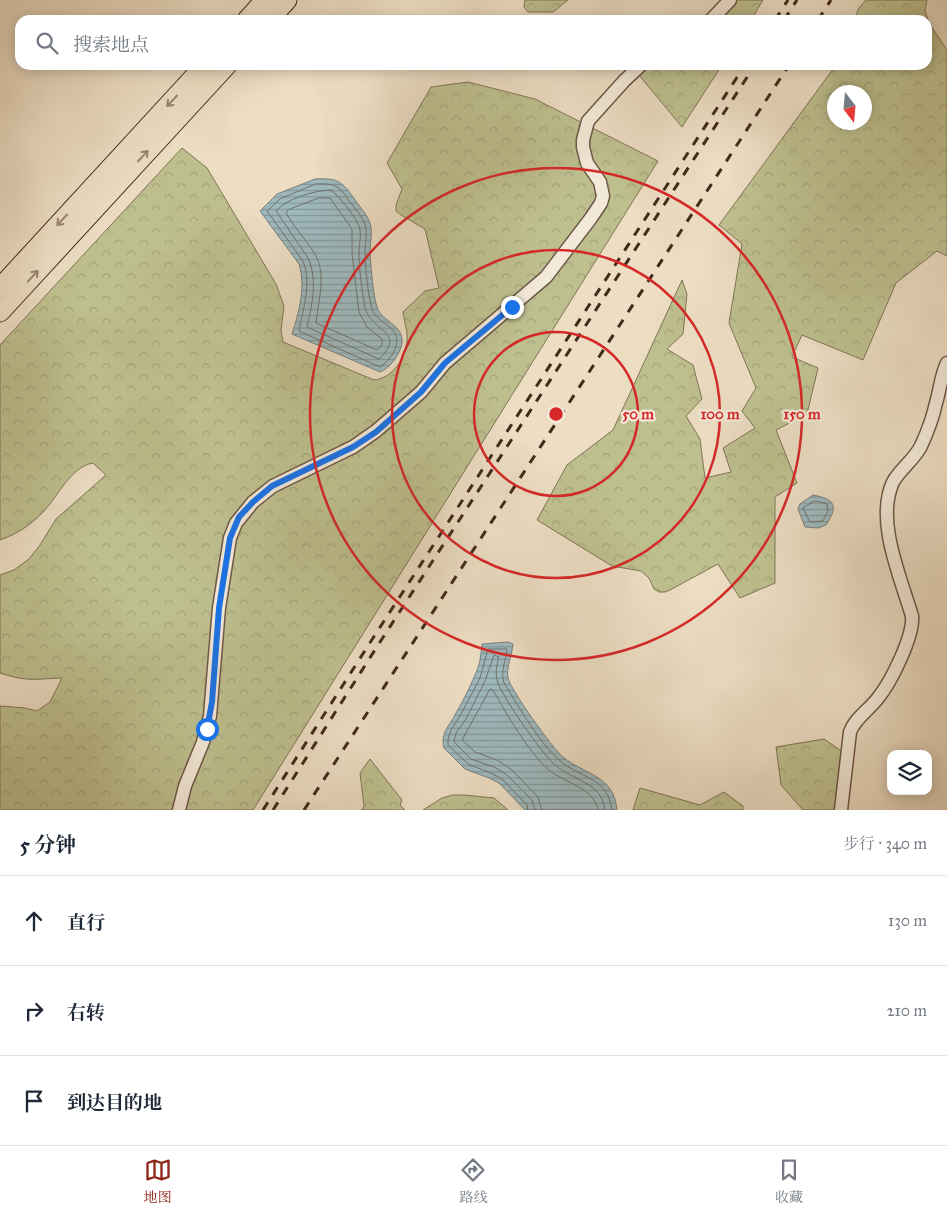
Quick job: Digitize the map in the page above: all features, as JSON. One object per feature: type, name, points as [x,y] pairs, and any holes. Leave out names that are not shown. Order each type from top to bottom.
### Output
[{"type":"main road","points":[[251,15],[265,0]]},
{"type":"main road","points":[[274,15],[287,0]]},
{"type":"main road","points":[[0,288],[200,70]]},
{"type":"main road","points":[[0,312],[222,70]]},
{"type":"street","points":[[716,15],[730,0]]},
{"type":"street","points":[[179,810],[185,786],[203,742],[210,716],[219,608],[230,538],[236,523],[253,502],[272,486],[353,447],[376,432],[421,392],[445,363],[546,277],[590,218],[603,196],[600,182],[587,163],[583,147],[588,121],[636,70]]},
{"type":"street","points":[[841,810],[850,732],[856,721],[873,704],[885,688],[912,627],[912,616],[889,540],[888,496],[895,478],[915,457],[921,446],[936,406],[947,362]]},
{"type":"green space","points":[[525,0],[568,0],[553,12],[528,12],[524,7]]},
{"type":"green space","points":[[724,0],[763,0],[754,15],[710,15],[719,8]]},
{"type":"green space","points":[[866,0],[927,0],[925,11],[926,15],[856,15]]},
{"type":"green space","points":[[932,28],[947,50],[947,256],[937,251],[896,283],[863,360],[802,335],[792,357],[818,368],[807,414],[776,430],[797,483],[775,497],[775,583],[740,598],[718,564],[670,590],[659,592],[654,589],[649,578],[641,571],[612,566],[537,520],[567,465],[613,430],[682,280],[687,294],[683,334],[667,349],[693,365],[702,399],[686,416],[700,439],[705,478],[731,472],[723,448],[755,428],[742,411],[756,388],[729,323],[742,244],[719,225],[832,70],[932,70]]},
{"type":"green space","points":[[635,70],[719,70],[682,127]]},
{"type":"green space","points":[[468,82],[535,99],[658,161],[253,810],[0,810],[0,706],[37,711],[50,702],[62,678],[24,679],[0,673],[0,575],[14,570],[29,559],[56,519],[106,475],[93,463],[78,470],[65,483],[49,506],[34,521],[18,532],[0,540],[0,345],[182,148],[207,168],[276,284],[284,306],[281,330],[283,342],[374,380],[387,376],[401,360],[406,347],[407,334],[403,312],[425,291],[439,288],[425,229],[396,211],[396,205],[402,189],[387,163],[431,87]]},
{"type":"green space","points":[[824,739],[843,752],[839,810],[803,810],[781,785],[776,747]]},
{"type":"green space","points":[[370,759],[402,800],[400,805],[405,810],[362,810],[364,806],[360,773]]},
{"type":"green space","points":[[640,788],[700,805],[724,792],[743,806],[743,810],[633,810]]},
{"type":"green space","points":[[453,795],[494,798],[508,810],[423,810],[442,798]]},
{"type":"water","points":[[315,179],[328,179],[341,184],[349,191],[370,223],[371,266],[377,307],[379,312],[400,331],[402,337],[401,348],[397,356],[391,364],[380,372],[292,334],[302,290],[299,264],[260,211],[277,194]]},
{"type":"water","points":[[813,495],[826,499],[833,504],[833,513],[826,525],[818,528],[805,527],[798,509],[800,504]]},
{"type":"water","points":[[508,642],[513,644],[508,678],[532,719],[563,757],[597,777],[610,789],[615,798],[617,810],[525,810],[499,783],[465,769],[444,748],[444,733],[464,699],[477,671],[482,644]]},
{"type":"railway","points":[[778,15],[788,0]]},
{"type":"railway","points":[[787,15],[797,0]]},
{"type":"railway","points":[[821,15],[831,0]]},
{"type":"railway","points":[[263,810],[742,70]]},
{"type":"railway","points":[[273,810],[752,70]]},
{"type":"railway","points":[[304,810],[786,70]]},
{"type":"route","points":[[207,729],[212,702],[219,608],[230,538],[239,517],[263,492],[272,486],[353,447],[376,432],[421,392],[445,363],[512,307]]}]
